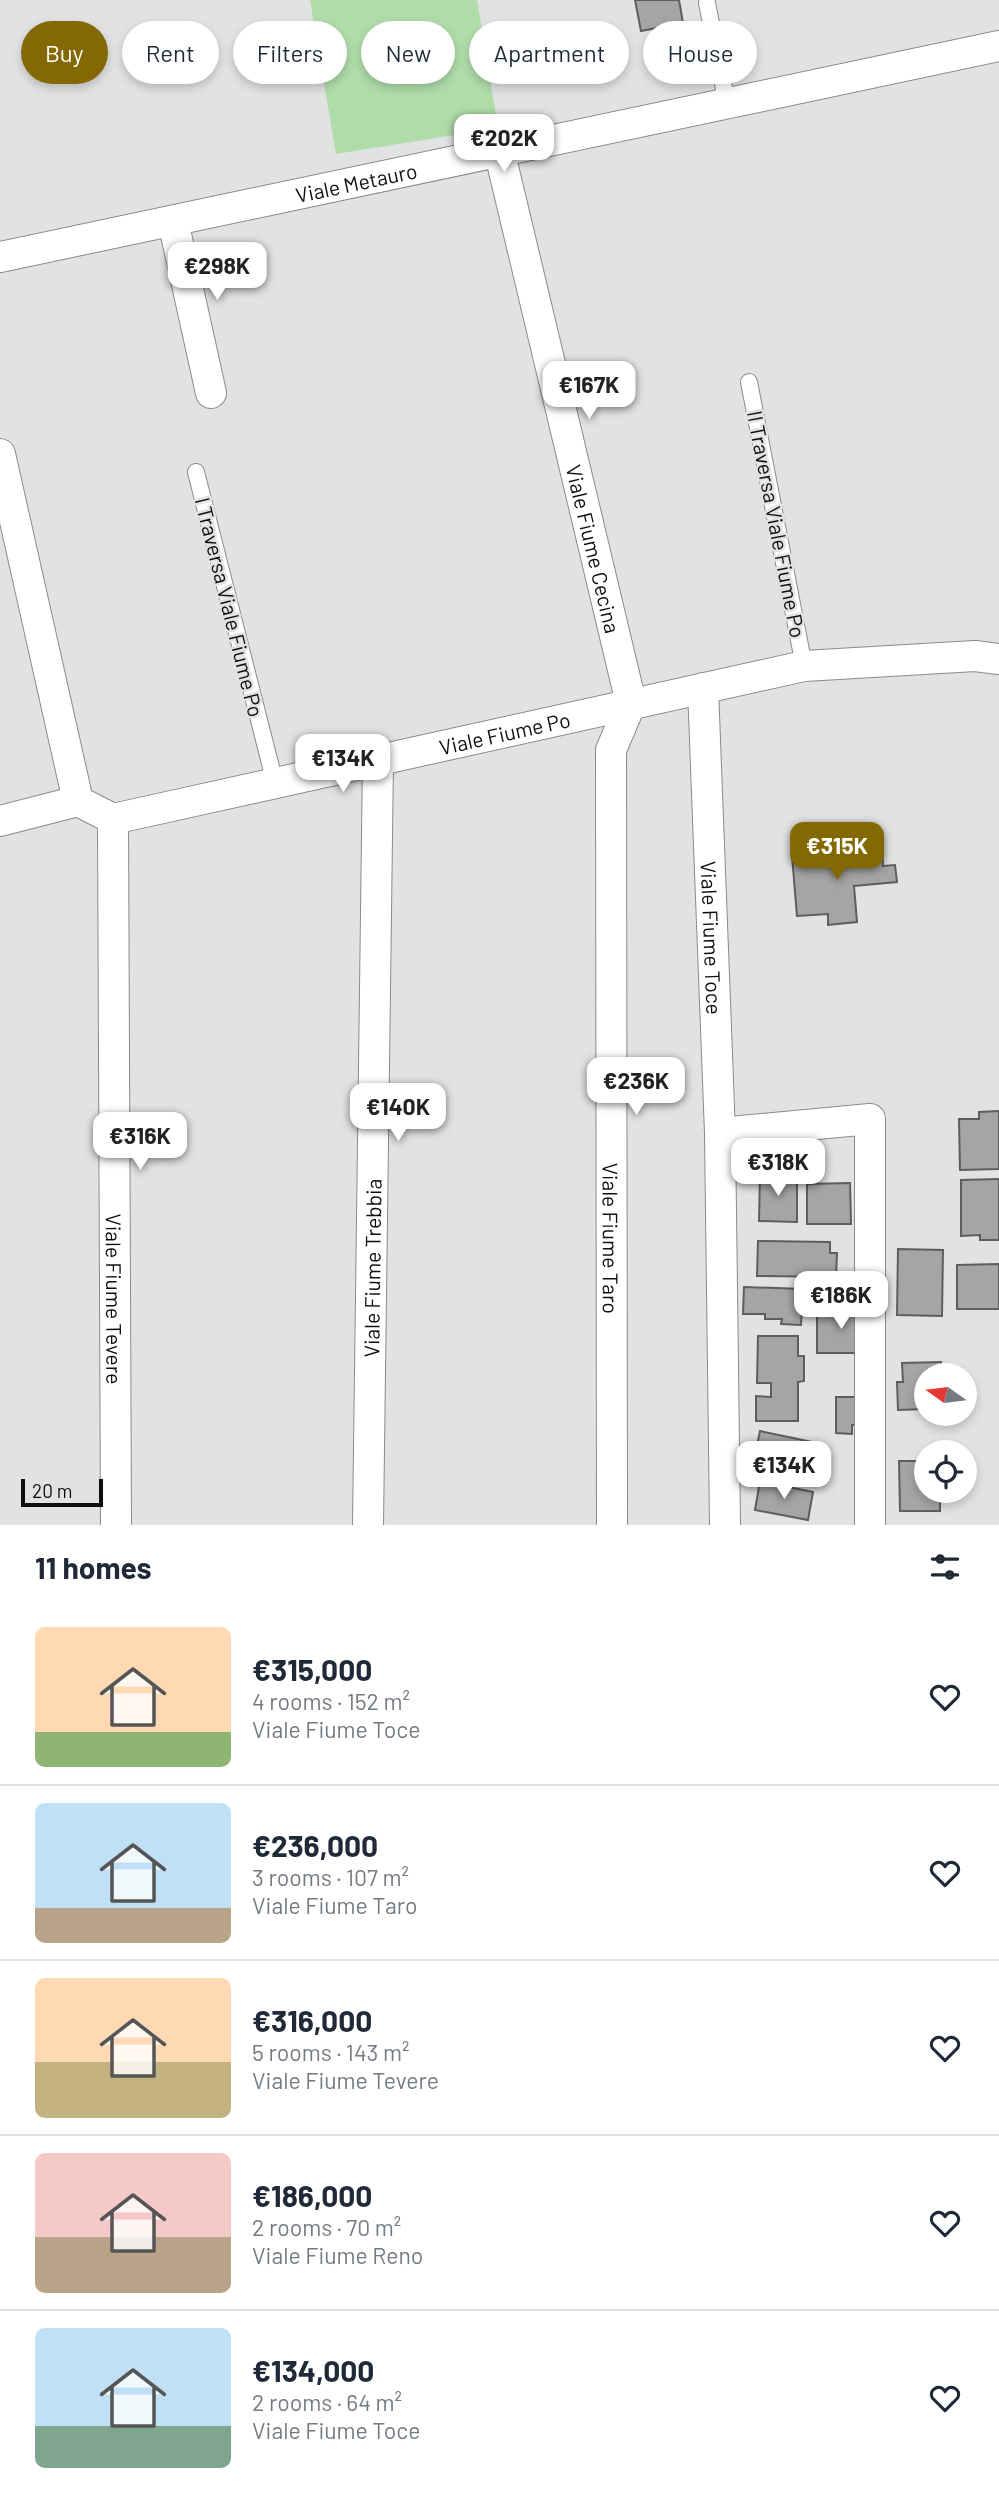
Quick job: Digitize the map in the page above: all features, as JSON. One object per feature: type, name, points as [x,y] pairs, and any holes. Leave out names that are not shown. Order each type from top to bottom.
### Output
[{"type":"street","name":"Viale Metauro","points":[[0,257],[999,46]]},
{"type":"street","name":"Viale Fiume Cecina","points":[[499,150],[631,703]]},
{"type":"street","points":[[173,221],[211,393]]},
{"type":"street","points":[[0,454],[78,801]]},
{"type":"street","name":"Viale Fiume Po","points":[[113,819],[804,666],[975,656],[999,659]]},
{"type":"street","name":"Viale Fiume Toce","points":[[703,688],[720,1133],[725,1525]]},
{"type":"street","name":"Viale Fiume Taro","points":[[612,1525],[611,750],[631,703]]},
{"type":"street","name":"Viale Fiume Trebbia","points":[[369,1525],[378,760]]},
{"type":"street","points":[[0,821],[78,801],[113,819]]},
{"type":"street","name":"Viale Fiume Tevere","points":[[113,819],[116,1525]]},
{"type":"street","points":[[720,1133],[870,1119],[870,1525]]},
{"type":"lane","points":[[707,3],[727,104]]},
{"type":"lane","name":"II Traversa Viale Fiume Po","points":[[749,382],[804,666]]},
{"type":"lane","name":"I Traversa Viale Fiume Po","points":[[196,472],[275,783]]},
{"type":"green space","points":[[310,0],[477,0],[480,21],[469,21],[469,84],[491,84],[498,128],[336,154],[324,84],[347,84],[347,21],[314,21]]},
{"type":"building","points":[[635,0],[679,0],[683,21],[643,21],[641,31]]},
{"type":"building","points":[[882,848],[883,866],[895,865],[897,882],[854,886],[857,922],[828,925],[828,914],[797,916],[792,856]]},
{"type":"building","points":[[999,1111],[999,1169],[960,1170],[959,1119],[979,1119],[979,1112]]},
{"type":"building","points":[[760,1174],[797,1175],[797,1222],[759,1221]]},
{"type":"building","points":[[999,1179],[999,1240],[980,1240],[980,1235],[961,1236],[961,1180]]},
{"type":"building","points":[[850,1183],[851,1224],[807,1224],[807,1184]]},
{"type":"building","points":[[758,1241],[830,1242],[830,1253],[837,1253],[836,1277],[757,1276]]},
{"type":"building","points":[[898,1249],[943,1250],[942,1316],[897,1315]]},
{"type":"building","points":[[999,1264],[999,1309],[957,1309],[957,1265]]},
{"type":"building","points":[[744,1287],[803,1289],[801,1325],[781,1324],[782,1319],[765,1319],[765,1314],[743,1314]]},
{"type":"building","points":[[817,1308],[864,1308],[865,1353],[817,1353]]},
{"type":"building","points":[[758,1336],[798,1336],[798,1356],[804,1356],[804,1381],[798,1382],[798,1421],[756,1421],[756,1396],[771,1397],[771,1383],[757,1383]]},
{"type":"building","points":[[941,1362],[914,1363],[914,1409],[898,1410],[897,1382],[903,1382],[902,1363]]},
{"type":"building","points":[[836,1397],[865,1397],[865,1425],[852,1425],[852,1434],[836,1433]]},
{"type":"building","points":[[760,1431],[817,1443],[811,1472],[754,1460]]},
{"type":"building","points":[[899,1461],[914,1461],[914,1503],[940,1503],[940,1511],[900,1511]]},
{"type":"building","points":[[760,1481],[813,1492],[808,1520],[755,1510]]}]
